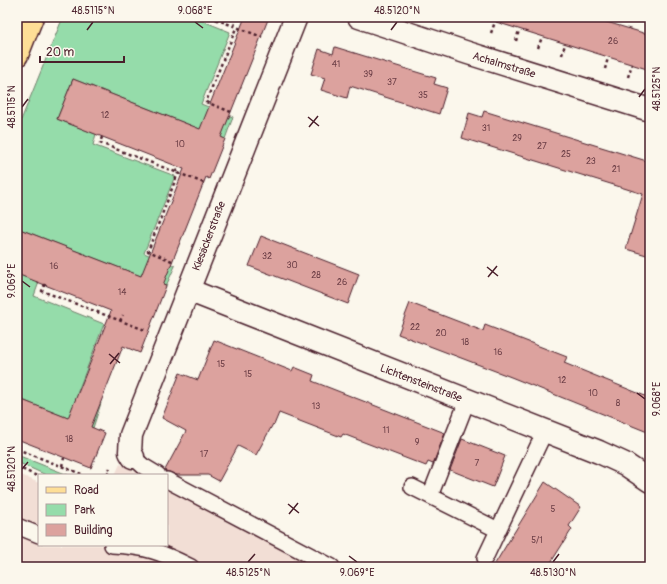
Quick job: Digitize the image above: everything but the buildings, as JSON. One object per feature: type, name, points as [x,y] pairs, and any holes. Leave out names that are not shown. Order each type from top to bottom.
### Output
[{"type":"main road","points":[[17,55],[32,17]]},
{"type":"street","name":"Kiesäckerstraße","points":[[133,457],[130,452],[131,435],[296,17]]},
{"type":"street","name":"Achalmstraße","points":[[359,17],[482,58],[650,110]]},
{"type":"street","name":"Lichtensteinstraße","points":[[188,290],[625,464],[650,482]]},
{"type":"lane","points":[[430,496],[467,401]]},
{"type":"lane","points":[[485,558],[545,431]]},
{"type":"lane","points":[[133,457],[142,466],[156,474]]},
{"type":"lane","points":[[168,481],[332,567]]},
{"type":"lane","points":[[412,487],[498,530]]},
{"type":"lane","points":[[17,526],[38,535]]},
{"type":"lane","points":[[126,546],[155,550],[191,567]]},
{"type":"path","points":[[210,17],[264,38]]},
{"type":"path","points":[[236,20],[235,27],[206,102],[254,122]]},
{"type":"path","points":[[102,137],[100,142],[195,180]]},
{"type":"path","points":[[178,166],[177,173],[148,251],[196,270]]},
{"type":"path","points":[[45,284],[42,291],[168,339]]},
{"type":"path","points":[[120,321],[123,315]]},
{"type":"path","points":[[17,449],[82,474]]},
{"type":"path","points":[[62,466],[64,458]]},
{"type":"path","points":[[17,467],[38,477]]},
{"type":"shaded area","points":[[120,464],[139,474],[115,474]]},
{"type":"shaded area","points":[[17,473],[38,483],[38,546],[168,546],[168,490],[316,567],[17,567]]},
{"type":"green space","points":[[63,17],[193,17],[230,32],[201,104],[233,117],[225,139],[73,79],[57,119],[96,134],[93,145],[175,176],[144,253],[175,266],[166,286],[17,228],[17,130]]},
{"type":"green space","points":[[17,274],[39,282],[34,296],[104,324],[77,394],[101,403],[93,428],[17,398]]},
{"type":"green space","points":[[17,455],[65,474],[44,474],[17,462]]}]
